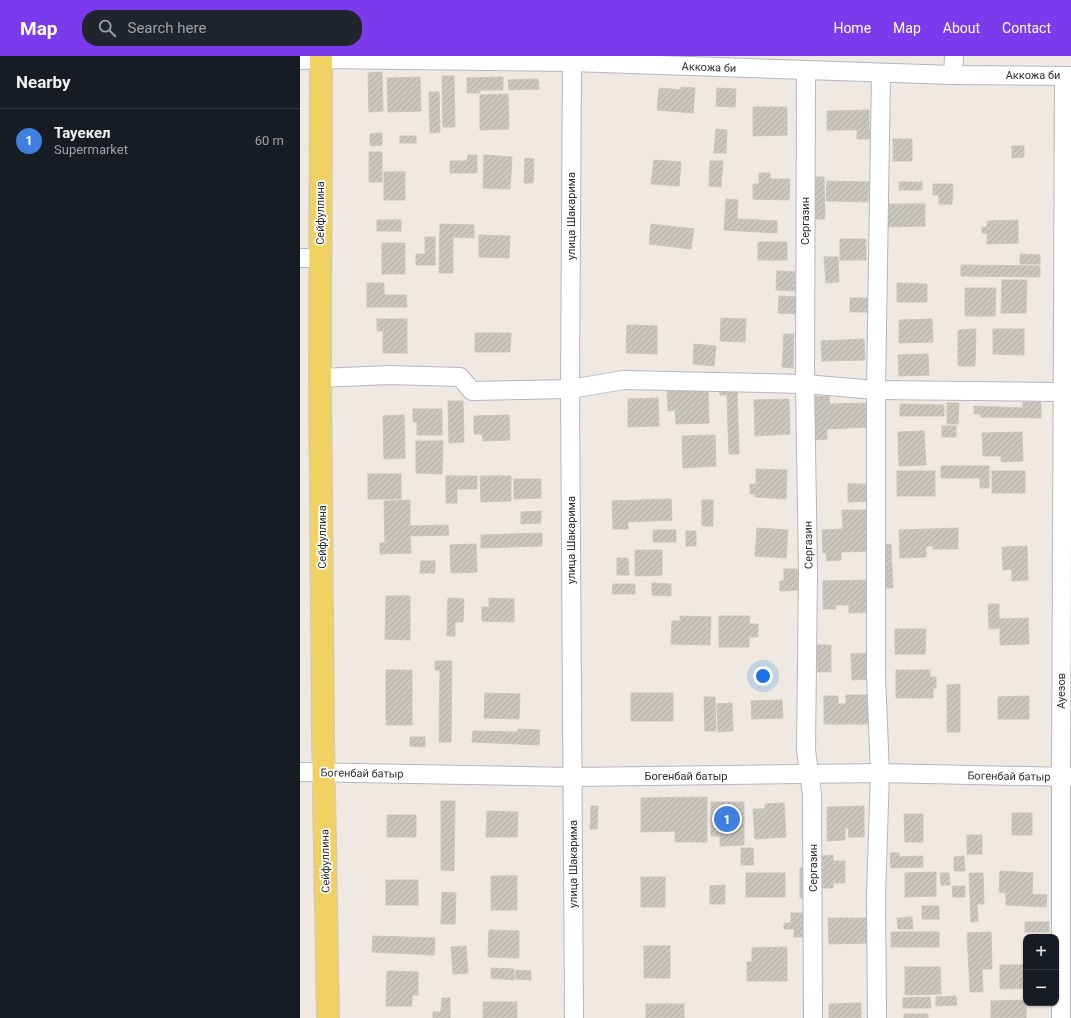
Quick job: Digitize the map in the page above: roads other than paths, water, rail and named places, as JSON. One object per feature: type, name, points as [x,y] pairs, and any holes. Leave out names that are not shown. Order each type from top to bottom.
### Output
[{"type":"main road","name":"Сейфуллина","points":[[314,58],[310,258],[320,378],[328,1018]]},
{"type":"street","points":[[953,75],[954,56]]},
{"type":"street","name":"Аккожа би","points":[[314,58],[572,62],[806,71],[1067,76]]},
{"type":"street","name":"улица Шакарима","points":[[572,62],[570,390],[574,1018]]},
{"type":"street","name":"Сергазин","points":[[806,71],[805,384],[808,572],[806,750],[812,794],[813,1018]]},
{"type":"street","points":[[877,1018],[876,895],[880,774],[876,677],[876,390],[881,72]]},
{"type":"street","name":"Ауезов","points":[[1061,1018],[1066,945],[1067,429],[1062,392],[1067,76]]},
{"type":"street","points":[[320,378],[389,375],[460,377],[472,392],[570,390],[624,380],[805,384],[876,390],[1062,392]]},
{"type":"street","name":"Богенбай батыр","points":[[300,772],[572,777],[880,774],[1066,778]]},
{"type":"place","name":"Тауекел","points":[[727,819]]}]
